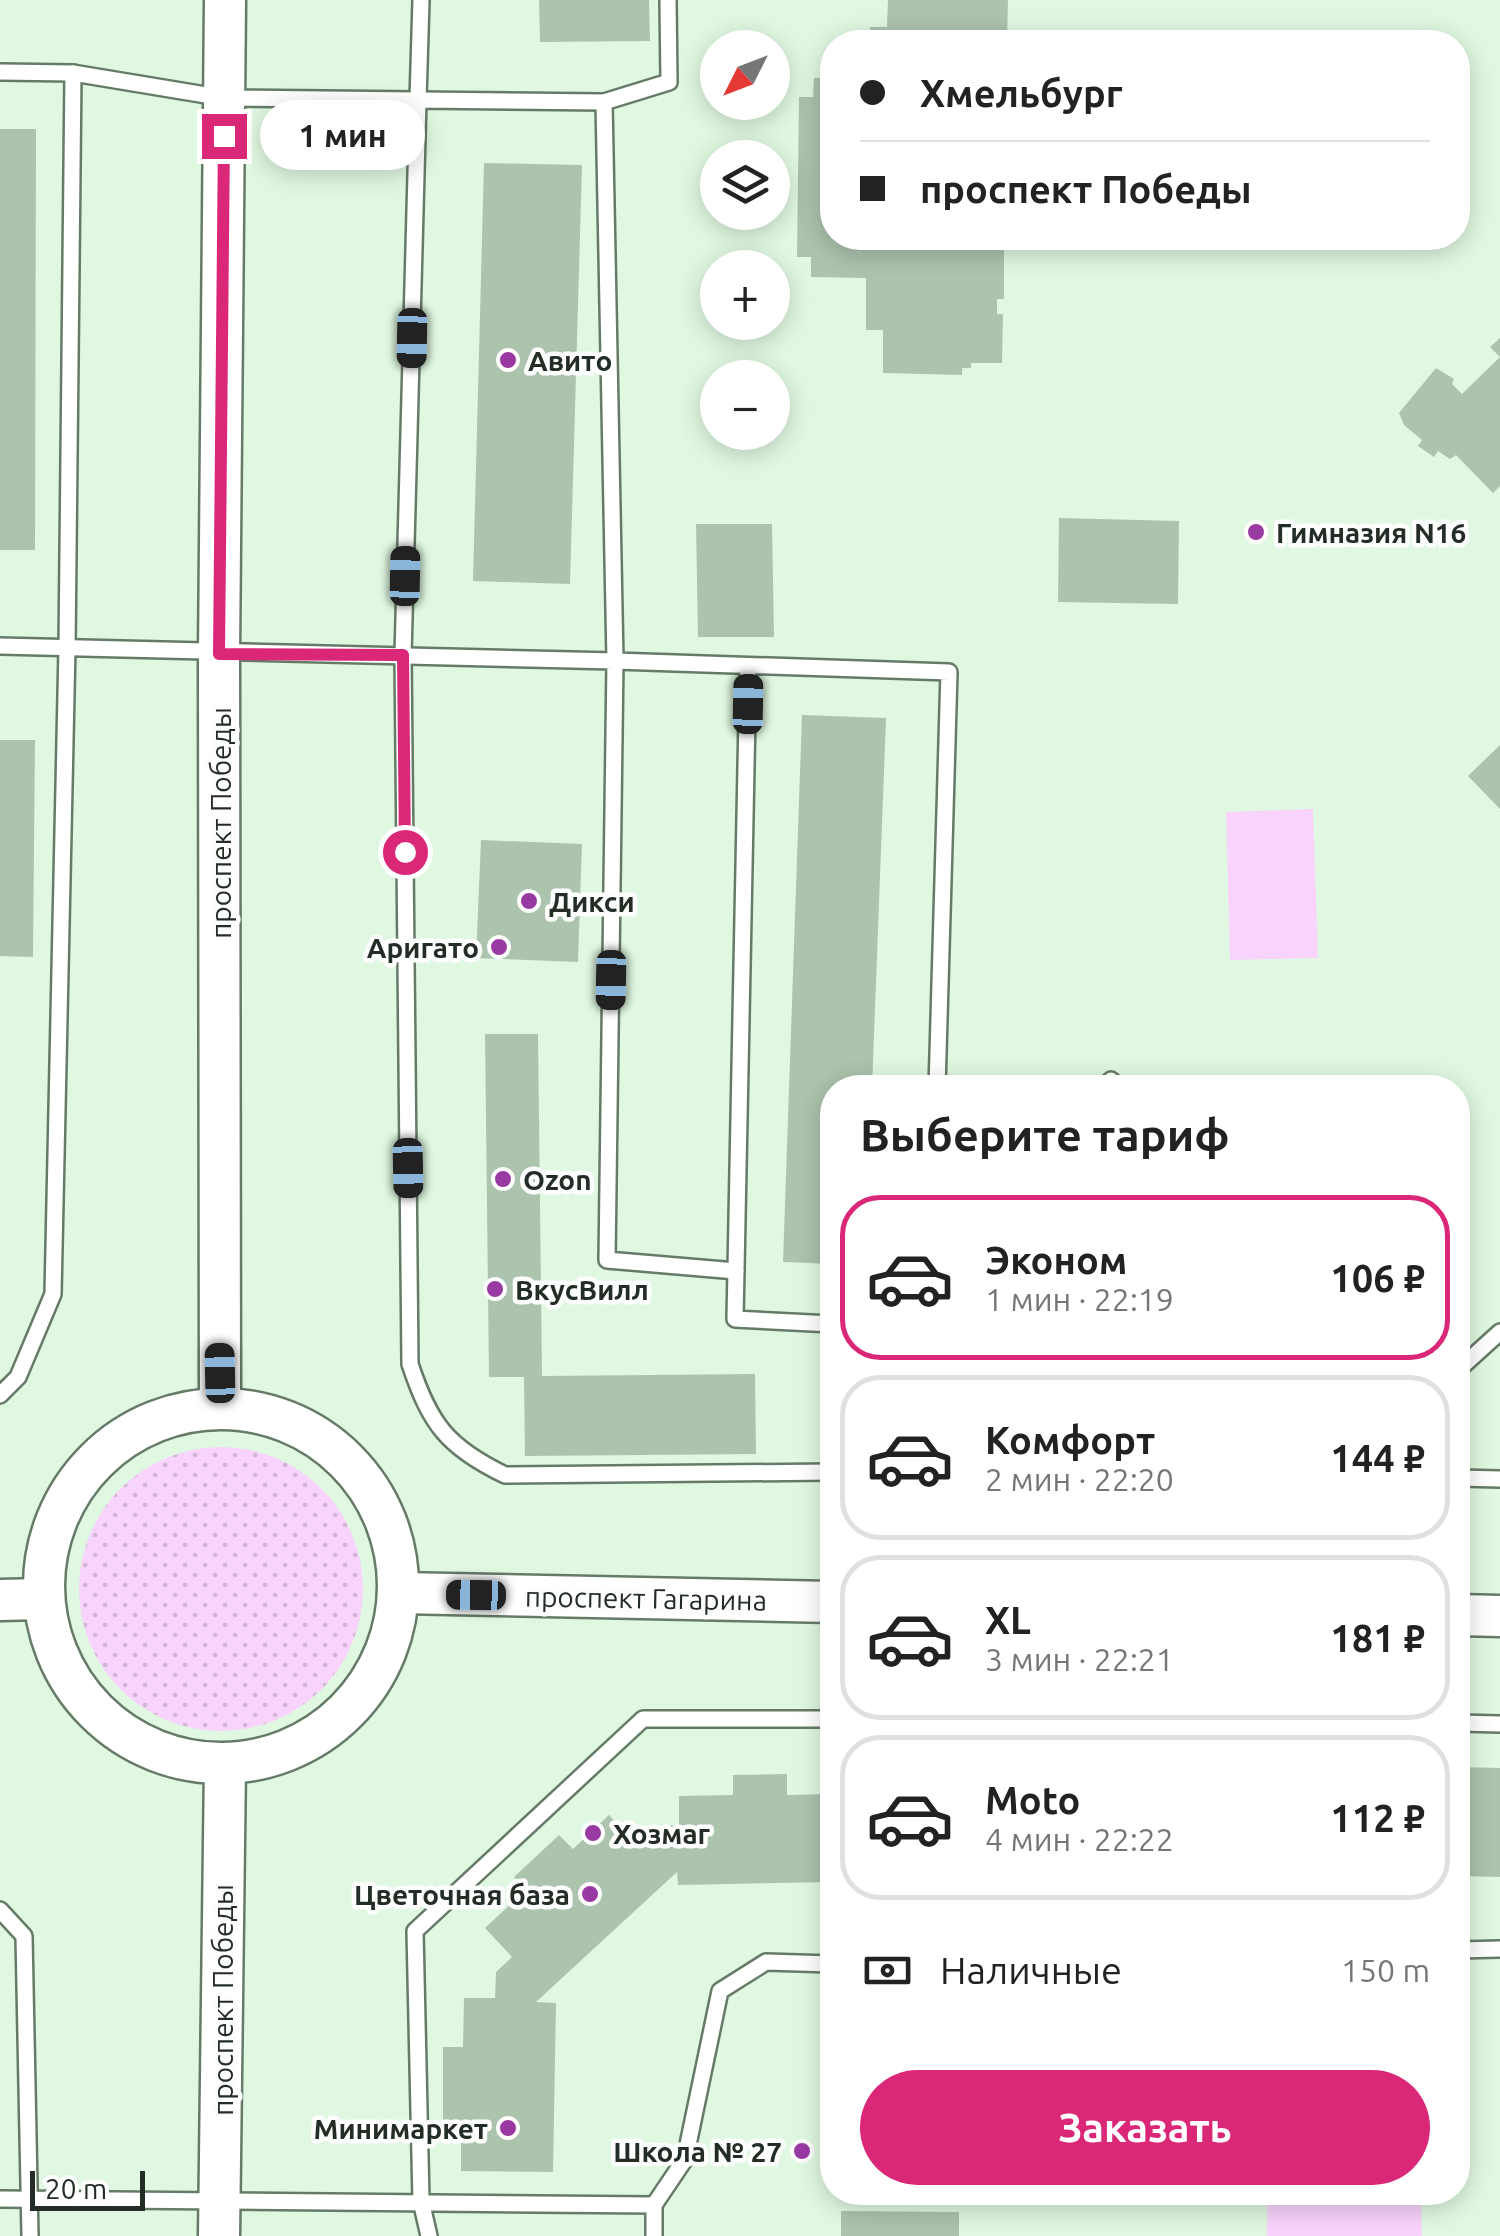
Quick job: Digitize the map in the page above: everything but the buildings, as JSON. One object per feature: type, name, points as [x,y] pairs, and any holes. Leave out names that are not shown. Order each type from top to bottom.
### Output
[{"type":"street","name":"проспект Победы","points":[[220,1406],[219,654],[225,0]]},
{"type":"street","points":[[220,1406],[291,1420],[350,1461],[389,1522],[400,1593],[390,1646],[364,1693],[326,1731],[277,1755],[224,1764],[171,1757],[122,1734],[82,1698],[56,1651],[43,1599],[48,1540],[72,1487],[112,1444],[162,1416],[220,1406]]},
{"type":"street","name":"проспект Гагарина","points":[[400,1593],[820,1602]]},
{"type":"street","points":[[0,1600],[43,1599]]},
{"type":"street","points":[[1470,1615],[1500,1616]]},
{"type":"street","name":"проспект Победы","points":[[220,2217],[224,1764]]},
{"type":"lane","points":[[421,0],[403,655],[410,1364],[427,1415],[464,1455],[504,1475],[820,1472]]},
{"type":"lane","points":[[0,72],[73,73],[224,98],[604,102],[669,82],[668,0]]},
{"type":"lane","points":[[0,1395],[18,1377],[53,1294],[67,648],[73,73]]},
{"type":"lane","points":[[604,102],[615,661],[607,1260],[736,1272]]},
{"type":"lane","points":[[0,646],[949,672],[937,1075]]},
{"type":"lane","points":[[748,666],[736,1319],[820,1323]]},
{"type":"lane","points":[[1470,1359],[1500,1332]]},
{"type":"lane","points":[[1470,1478],[1500,1478]]},
{"type":"lane","points":[[429,2236],[421,2201],[415,1931],[643,1718],[820,1719]]},
{"type":"lane","points":[[1470,1723],[1500,1724]]},
{"type":"lane","points":[[0,1910],[24,1936],[30,2236]]},
{"type":"lane","points":[[1470,1950],[1500,1950]]},
{"type":"lane","points":[[654,2236],[654,2205],[685,2159],[720,1992],[766,1962],[820,1964]]},
{"type":"lane","points":[[0,2199],[220,2217],[421,2201],[654,2205]]},
{"type":"shaded area","points":[[1313,809],[1318,958],[1230,960],[1226,812]]},
{"type":"shaded area","points":[[221,1447],[275,1458],[300,1471],[321,1489],[339,1510],[352,1535],[363,1589],[352,1643],[339,1668],[321,1689],[300,1707],[275,1720],[221,1731],[167,1720],[142,1707],[121,1689],[103,1668],[90,1643],[79,1589],[90,1535],[103,1510],[121,1489],[142,1471],[167,1458]]},
{"type":"shaded area","points":[[1267,2205],[1421,2205],[1422,2236],[1267,2236]]},
{"type":"place","name":"Авито","points":[[508,360]]},
{"type":"place","name":"Гимназия N16","points":[[1256,532]]},
{"type":"place","name":"Дикси","points":[[529,901]]},
{"type":"place","name":"Аригато","points":[[499,947]]},
{"type":"place","name":"Ozon","points":[[503,1179]]},
{"type":"place","name":"ВкусВилл","points":[[495,1289]]},
{"type":"place","name":"Хозмаг","points":[[593,1833]]},
{"type":"place","name":"Цветочная база","points":[[590,1894]]},
{"type":"place","name":"Минимаркет","points":[[508,2128]]},
{"type":"place","name":"Школа № 27","points":[[802,2151]]},
{"type":"route","points":[[224,136],[219,654],[403,655],[405,852]]}]
